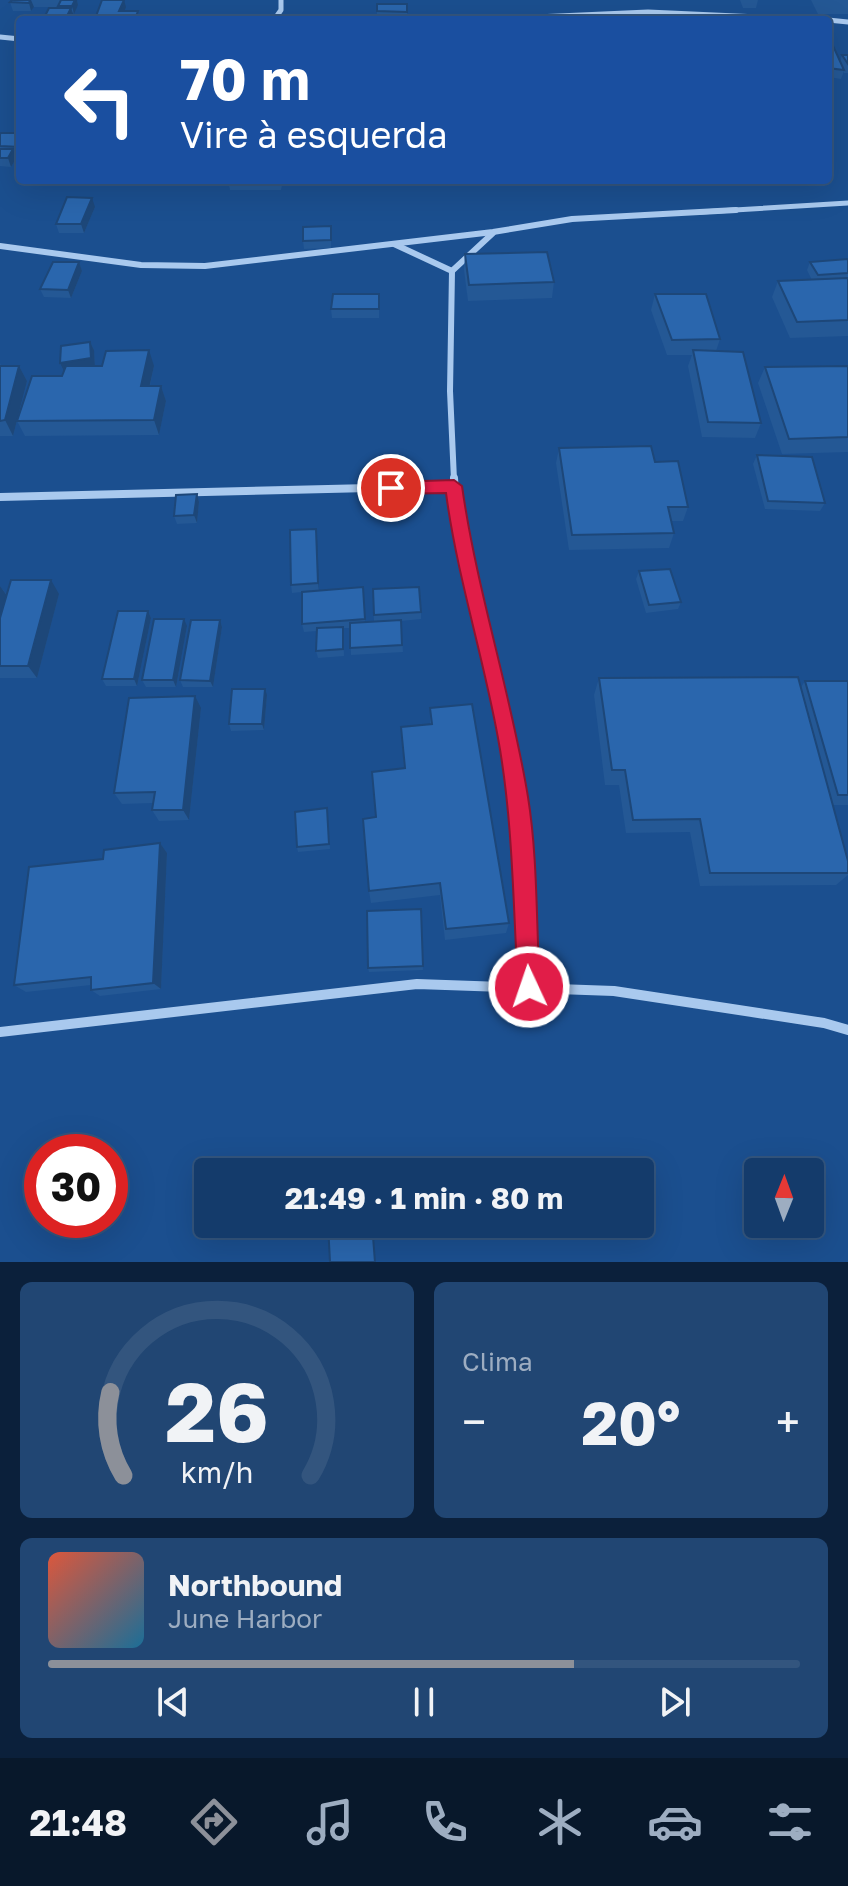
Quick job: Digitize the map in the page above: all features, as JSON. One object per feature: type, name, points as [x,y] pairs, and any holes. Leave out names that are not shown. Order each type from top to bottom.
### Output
[{"type":"street","points":[[511,16],[653,10],[757,16]]},
{"type":"street","points":[[0,246],[141,265],[205,266],[493,232],[572,219],[848,203]]},
{"type":"street","points":[[493,232],[452,271],[450,391],[454,486],[463,550],[507,735],[518,802],[529,987]]},
{"type":"street","points":[[394,244],[452,271]]},
{"type":"street","points":[[0,497],[454,486]]},
{"type":"street","points":[[0,1032],[417,984],[614,991],[824,1023],[848,1030]]},
{"type":"building","points":[[30,0],[29,3],[10,2]]},
{"type":"building","points":[[61,0],[75,0],[72,6],[58,6]]},
{"type":"building","points":[[102,0],[124,0],[119,11],[138,11],[136,16],[96,16]]},
{"type":"building","points":[[377,4],[407,4],[407,12],[377,11]]},
{"type":"building","points":[[49,8],[71,8],[67,16],[45,16]]},
{"type":"building","points":[[832,43],[844,70],[832,68]]},
{"type":"building","points":[[16,133],[16,147],[0,146],[0,134]]},
{"type":"building","points":[[0,149],[13,149],[8,158],[0,158]]},
{"type":"building","points":[[67,197],[92,198],[81,224],[56,224]]},
{"type":"building","points":[[331,226],[331,240],[303,241],[303,227]]},
{"type":"building","points":[[547,252],[554,282],[469,285],[465,254]]},
{"type":"building","points":[[848,259],[848,273],[818,275],[810,262]]},
{"type":"building","points":[[53,262],[79,262],[68,290],[40,289]]},
{"type":"building","points":[[848,278],[848,320],[797,322],[778,281]]},
{"type":"building","points":[[333,294],[379,294],[379,309],[331,309]]},
{"type":"building","points":[[655,294],[706,294],[720,339],[672,340]]},
{"type":"building","points":[[90,342],[91,358],[60,363],[61,346]]},
{"type":"building","points":[[149,350],[141,386],[161,386],[154,420],[17,421],[32,376],[62,376],[66,366],[102,366],[106,351]]},
{"type":"building","points":[[693,350],[743,352],[761,423],[708,422]]},
{"type":"building","points":[[0,366],[19,366],[5,420],[0,421]]},
{"type":"building","points":[[848,366],[848,437],[789,439],[765,367]]},
{"type":"building","points":[[651,446],[655,462],[678,461],[688,507],[668,507],[674,533],[572,535],[559,448]]},
{"type":"building","points":[[757,455],[812,457],[825,503],[768,501]]},
{"type":"building","points":[[197,494],[194,515],[174,516],[176,495]]},
{"type":"building","points":[[316,529],[318,583],[291,585],[290,530]]},
{"type":"building","points":[[670,569],[681,602],[649,605],[639,571]]},
{"type":"building","points":[[11,580],[51,580],[28,666],[0,666],[0,618]]},
{"type":"building","points":[[363,587],[365,619],[302,624],[302,592]]},
{"type":"building","points":[[419,587],[421,612],[374,615],[373,589]]},
{"type":"building","points":[[118,611],[148,611],[134,679],[102,679]]},
{"type":"building","points":[[154,619],[184,619],[173,680],[142,680]]},
{"type":"building","points":[[191,620],[220,620],[210,681],[180,680]]},
{"type":"building","points":[[401,620],[402,645],[350,648],[350,623]]},
{"type":"building","points":[[343,627],[343,649],[316,651],[317,628]]},
{"type":"building","points":[[798,677],[848,861],[848,873],[710,873],[700,819],[633,820],[625,770],[612,770],[599,678]]},
{"type":"building","points":[[805,681],[848,681],[848,795],[838,795]]},
{"type":"building","points":[[232,689],[265,689],[262,724],[229,724]]},
{"type":"building","points":[[195,696],[183,810],[152,810],[155,792],[114,793],[129,698]]},
{"type":"building","points":[[472,704],[509,923],[446,929],[440,883],[369,891],[363,819],[376,817],[372,772],[405,768],[401,727],[432,724],[430,708]]},
{"type":"building","points":[[327,808],[329,844],[297,847],[295,812]]},
{"type":"building","points":[[160,843],[153,983],[91,990],[91,977],[14,985],[29,867],[103,859],[104,850]]},
{"type":"building","points":[[421,909],[423,966],[368,968],[367,911]]},
{"type":"building","points":[[329,1238],[373,1238],[375,1262],[330,1262]]},
{"type":"route","points":[[391,488],[454,486],[463,550],[485,653],[507,735],[518,802],[529,987]]}]
